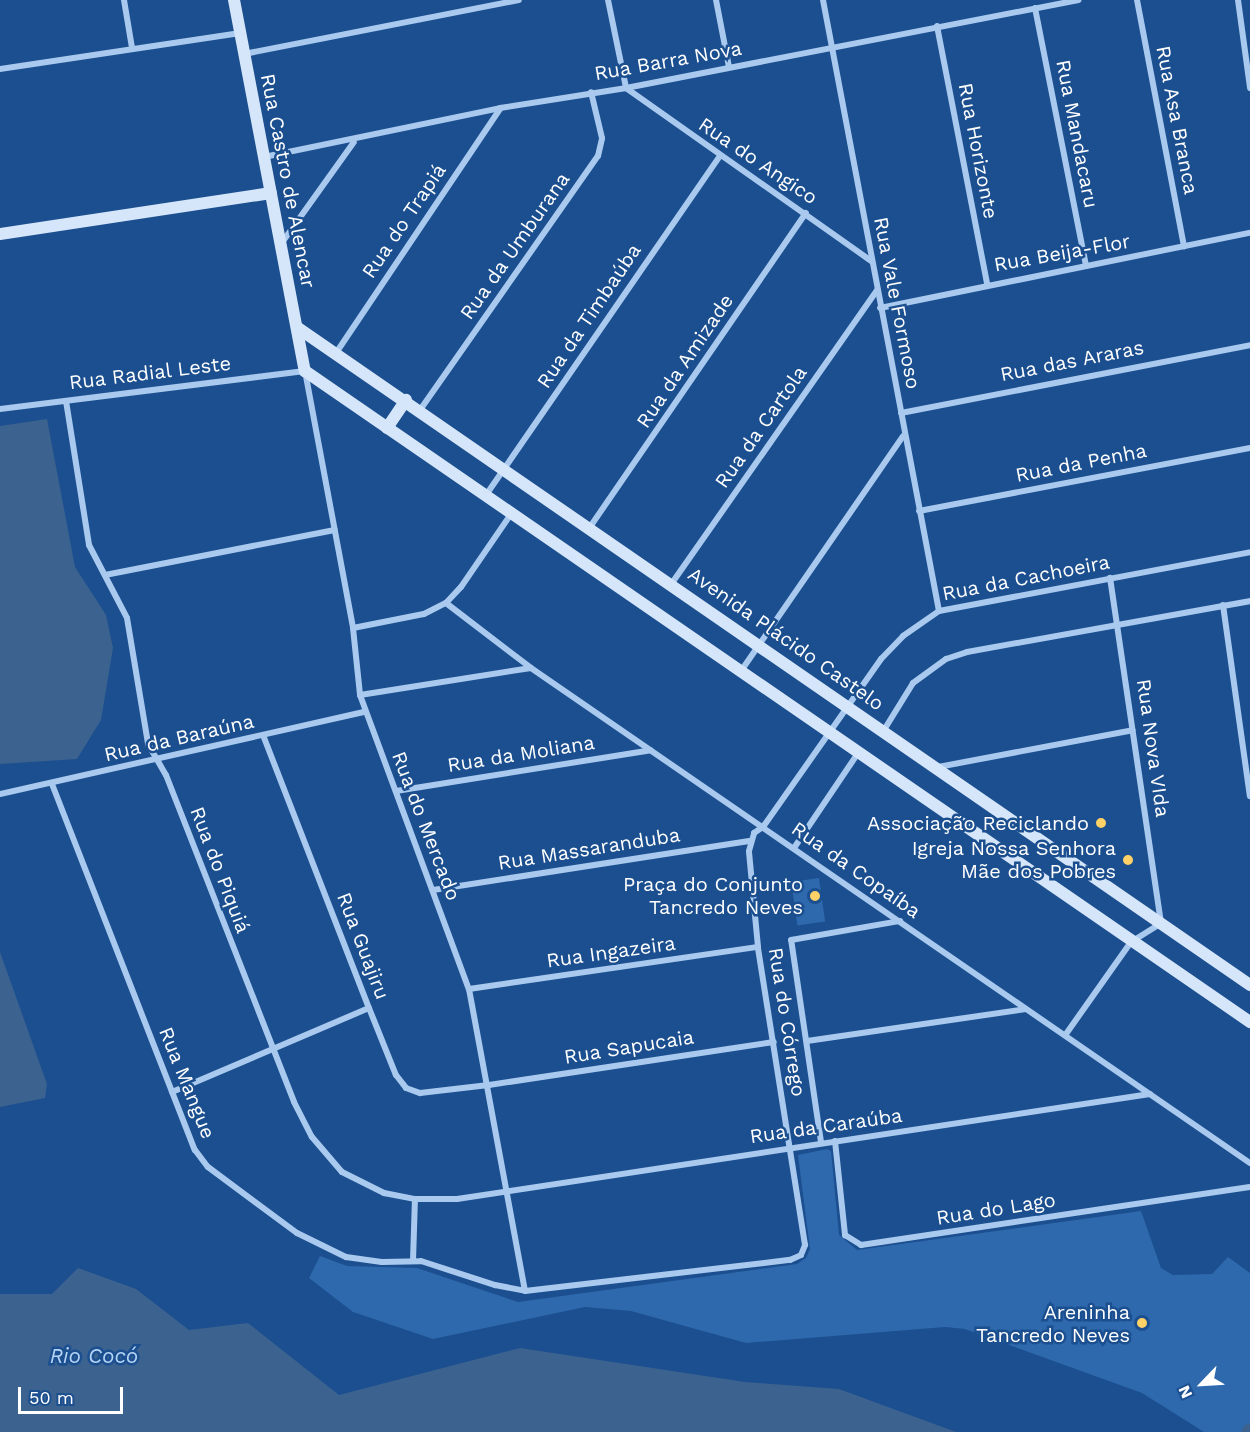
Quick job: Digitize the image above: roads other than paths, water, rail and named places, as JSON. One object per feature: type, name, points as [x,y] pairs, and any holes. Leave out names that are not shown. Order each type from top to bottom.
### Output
[{"type":"street","points":[[124,0],[132,48]]},
{"type":"street","name":"Rua Castro de Alencar","points":[[234,0],[305,370]]},
{"type":"street","points":[[243,54],[519,0]]},
{"type":"street","points":[[608,0],[626,88]]},
{"type":"street","points":[[716,0],[729,67]]},
{"type":"street","name":"Rua Vale Formoso","points":[[823,0],[901,413],[903,436],[939,611]]},
{"type":"street","name":"Rua Barra Nova","points":[[264,157],[354,142],[500,108],[626,88],[1079,0]]},
{"type":"street","name":"Rua Asa Branca","points":[[1137,0],[1184,247]]},
{"type":"street","points":[[1238,0],[1250,88]]},
{"type":"street","name":"Rua Mandacaru","points":[[1035,8],[1086,266]]},
{"type":"street","name":"Rua Horizonte","points":[[937,26],[987,283]]},
{"type":"street","points":[[0,69],[240,33]]},
{"type":"street","name":"Rua do Angico","points":[[626,88],[871,261]]},
{"type":"street","name":"Rua da Umburana","points":[[420,410],[598,156],[602,138],[591,92]]},
{"type":"street","name":"Rua do Trapiá","points":[[336,352],[500,108]]},
{"type":"street","points":[[281,245],[354,142]]},
{"type":"street","name":"Rua da Timbaúba","points":[[485,495],[720,156]]},
{"type":"street","points":[[0,234],[271,193]]},
{"type":"street","name":"Rua da Amizade","points":[[590,527],[806,213]]},
{"type":"street","name":"Rua Beija-Flor","points":[[880,308],[987,283],[1250,233]]},
{"type":"street","name":"Rua da Cartola","points":[[672,583],[877,290]]},
{"type":"street","name":"Avenida Plácido Castelo","points":[[298,328],[672,583],[757,645],[938,767],[1250,985]]},
{"type":"street","name":"Rua das Araras","points":[[901,413],[1250,345]]},
{"type":"street","points":[[305,370],[1250,1022]]},
{"type":"street","name":"Rua Radial Leste","points":[[0,409],[305,370]]},
{"type":"street","name":"Rua do Mercado","points":[[305,370],[353,628],[360,695],[469,989],[489,1085],[525,1291]]},
{"type":"street","points":[[387,428],[406,400]]},
{"type":"street","name":"Rua do Piquiá","points":[[66,401],[89,545],[127,618],[148,744],[158,760],[294,1102],[326,1157],[362,1184],[415,1199],[458,1199],[508,1190]]},
{"type":"street","points":[[740,671],[903,436]]},
{"type":"street","name":"Rua da Penha","points":[[919,511],[1250,448]]},
{"type":"street","points":[[353,628],[424,614],[446,603],[461,587],[511,513]]},
{"type":"street","points":[[105,575],[335,530]]},
{"type":"street","name":"Rua da Cachoeira","points":[[852,708],[893,645],[939,611],[1110,581],[1250,552]]},
{"type":"street","name":"Rua Nova VIda","points":[[1110,581],[1161,923]]},
{"type":"street","points":[[879,727],[914,683],[946,659],[967,652],[1250,601]]},
{"type":"street","name":"Rua da Copaíba","points":[[446,603],[531,668],[1066,1034],[1250,1163]]},
{"type":"street","points":[[1223,605],[1250,796]]},
{"type":"street","points":[[360,695],[531,668]]},
{"type":"street","points":[[749,841],[763,827],[852,708]]},
{"type":"street","name":"Rua da Baraúna","points":[[0,794],[365,712]]},
{"type":"street","points":[[938,767],[1133,729]]},
{"type":"street","name":"Rua Guajiru","points":[[264,735],[396,1075],[406,1088],[420,1093],[489,1085]]},
{"type":"street","name":"Rua da Moliana","points":[[396,791],[651,750]]},
{"type":"street","points":[[792,846],[856,751]]},
{"type":"street","name":"Rua Mangue","points":[[52,784],[172,1092],[201,1159],[297,1233],[346,1257],[382,1262],[413,1261],[525,1291]]},
{"type":"street","name":"Rua Massaranduba","points":[[433,890],[749,841]]},
{"type":"street","name":"Rua do Córrego","points":[[525,1291],[790,1260],[801,1255],[805,1245],[793,1147],[758,948],[749,841]]},
{"type":"street","name":"Rua do Córrego","points":[[819,1143],[807,1041],[791,940],[900,921]]},
{"type":"street","points":[[1066,1034],[1131,942],[1161,923]]},
{"type":"street","name":"Rua Ingazeira","points":[[469,989],[758,948]]},
{"type":"street","points":[[172,1092],[369,1008]]},
{"type":"street","points":[[807,1041],[1027,1009]]},
{"type":"street","name":"Rua Sapucaia","points":[[489,1085],[774,1042]]},
{"type":"street","name":"Rua da Caraúba","points":[[508,1190],[1150,1094]]},
{"type":"street","name":"Rua do Lago","points":[[836,1141],[845,1235],[861,1245],[1250,1187]]},
{"type":"street","points":[[413,1261],[415,1199]]},
{"type":"water","points":[[47,419],[75,567],[106,615],[113,648],[101,720],[77,759],[0,764],[0,426]]},
{"type":"water","points":[[0,952],[47,1084],[45,1098],[0,1107]]},
{"type":"water","name":"Rio Cocó","points":[[78,1268],[136,1289],[189,1330],[248,1323],[339,1395],[520,1348],[745,1382],[839,1389],[956,1432],[0,1432],[0,1294],[52,1294]]},
{"type":"place","name":"Associação Reciclando","points":[[1101,823]]},
{"type":"place","name":"Igreja Nossa Senhora Mãe dos Pobres","points":[[1128,860]]},
{"type":"place","name":"Praça do Conjunto Tancredo Neves","points":[[815,896]]},
{"type":"place","name":"Areninha Tancredo Neves","points":[[1142,1323]]}]
